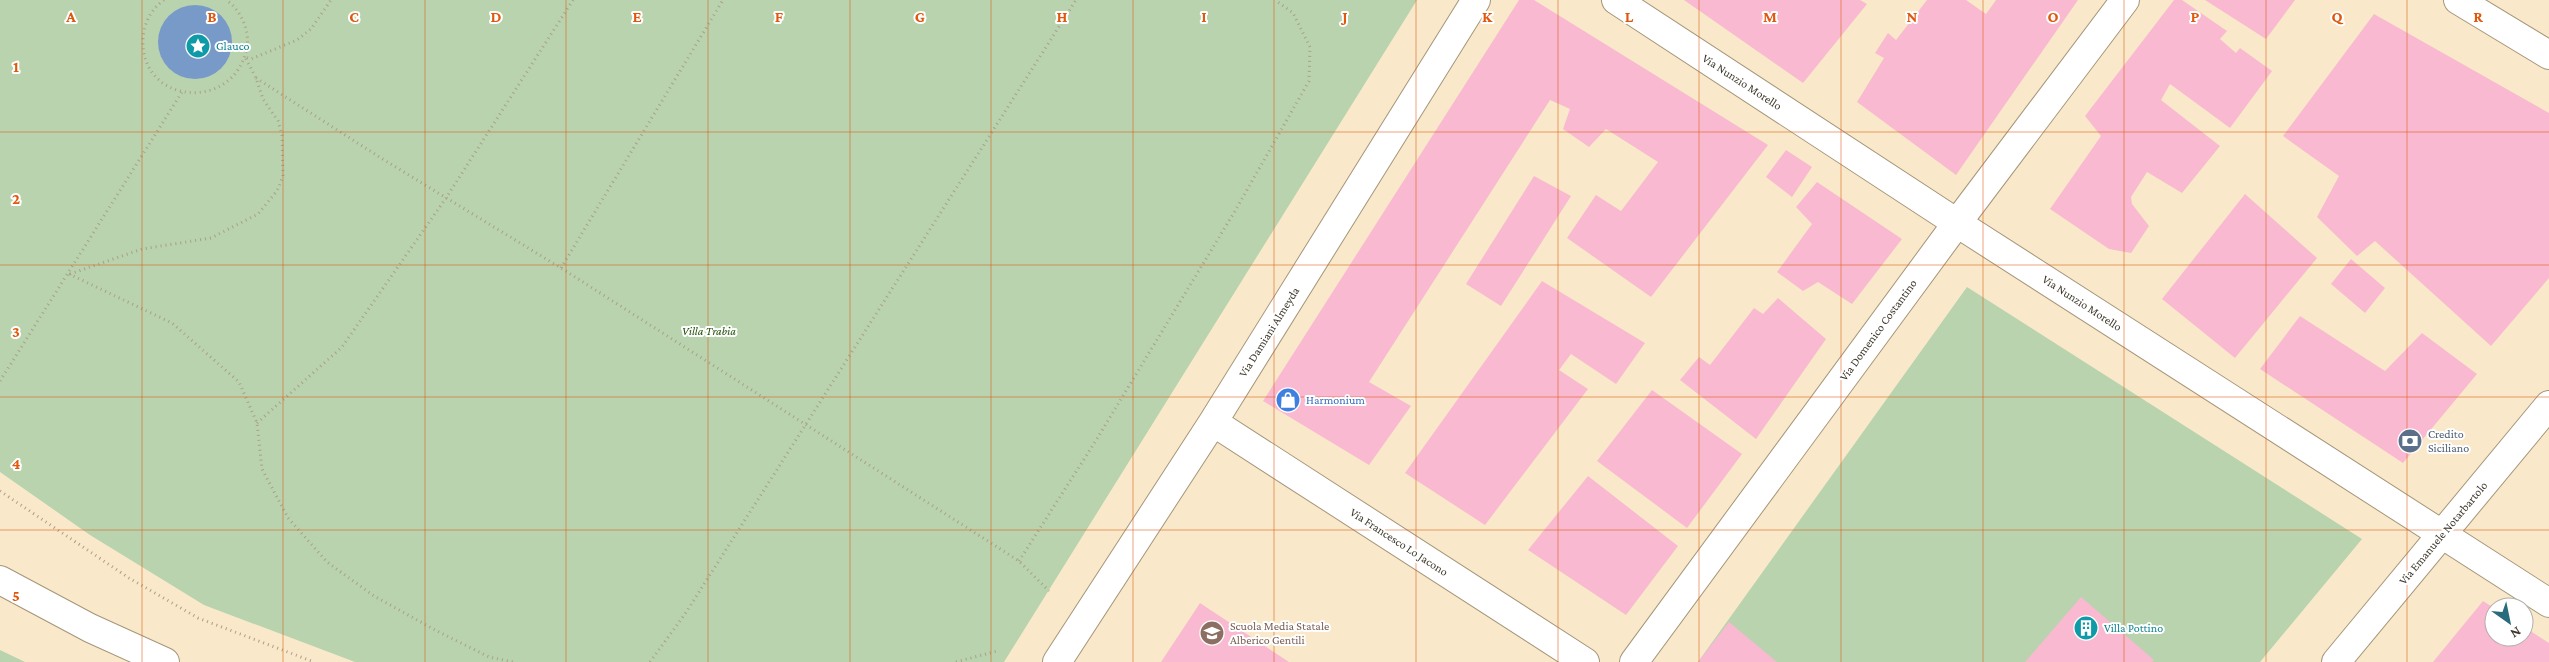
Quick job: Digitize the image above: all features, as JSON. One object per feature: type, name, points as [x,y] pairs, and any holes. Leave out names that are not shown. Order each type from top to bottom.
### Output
[{"type":"street","name":"Via Damiani Almeyda","points":[[1057,662],[1213,422],[1476,0]]},
{"type":"street","name":"Via Nunzio Morello","points":[[1616,0],[1957,223],[2549,603]]},
{"type":"street","name":"Via Domenico Costantino","points":[[1634,662],[1957,223],[2125,0]]},
{"type":"street","points":[[2458,0],[2549,55]]},
{"type":"street","name":"Via Emanuele Notarbartolo","points":[[2336,662],[2549,405]]},
{"type":"street","name":"Via Francesco Lo Jacono","points":[[1213,422],[1585,662]]},
{"type":"street","points":[[0,580],[90,628],[165,662]]},
{"type":"path","points":[[164,0],[149,16],[143,31],[143,47],[147,62],[155,76],[167,86],[182,92],[198,94],[213,90],[232,77],[245,57],[247,42],[245,28],[239,14],[226,0]]},
{"type":"path","points":[[245,57],[251,59],[297,40],[311,29],[331,0]]},
{"type":"path","points":[[257,423],[342,347],[446,198],[572,0]]},
{"type":"path","points":[[561,268],[723,0]]},
{"type":"path","points":[[650,662],[685,614],[1076,0]]},
{"type":"path","points":[[1019,561],[1095,442],[1235,211],[1309,81],[1310,47],[1293,14],[1275,0]]},
{"type":"path","points":[[70,274],[142,249],[211,238],[258,214],[276,191],[282,176],[284,162],[278,121],[263,99],[256,78],[245,57]]},
{"type":"path","points":[[256,78],[561,268],[1019,561],[1048,591]]},
{"type":"path","points":[[0,381],[70,274],[182,92]]},
{"type":"path","points":[[70,274],[172,323],[239,382],[257,423],[262,469],[288,518],[327,562],[374,596],[437,631],[489,657],[513,662]]},
{"type":"path","points":[[0,491],[129,578],[198,618],[314,662]]},
{"type":"path","points":[[956,662],[997,651]]},
{"type":"green space","name":"Villa Trabia","points":[[0,0],[1417,0],[1004,662],[355,662],[204,605],[90,535],[0,472]]},
{"type":"green space","points":[[1967,287],[2362,539],[2260,662],[1698,662]]},
{"type":"green space","points":[[0,650],[25,662],[0,662]]},
{"type":"water","points":[[202,5],[222,15],[230,28],[232,42],[230,56],[222,69],[209,77],[188,79],[168,69],[160,56],[158,35],[168,15],[181,7]]},
{"type":"building","points":[[1519,0],[1534,0],[1768,145],[1651,297],[1567,238],[1596,195],[1621,211],[1658,162],[1606,129],[1589,147],[1563,129],[1570,109],[1550,100],[1369,382],[1411,406],[1369,465],[1263,401]]},
{"type":"building","points":[[1684,0],[1860,0],[1867,4],[1803,83]]},
{"type":"building","points":[[1927,0],[1966,0],[1986,14],[1996,0],[2078,0],[1956,175],[1857,102],[1884,58],[1875,53],[1888,33],[1896,40]]},
{"type":"building","points":[[2174,0],[2182,0],[2227,31],[2220,39],[2236,53],[2240,48],[2272,71],[2230,128],[2170,84],[2161,100],[2220,146],[2182,193],[2147,172],[2131,197],[2132,204],[2149,226],[2131,253],[2109,249],[2050,209],[2101,136],[2085,116]]},
{"type":"building","points":[[2205,0],[2295,0],[2266,39]]},
{"type":"building","points":[[2374,14],[2549,113],[2549,278],[2491,346],[2375,241],[2357,256],[2317,217],[2339,176],[2283,136]]},
{"type":"building","points":[[1786,150],[1812,167],[1792,197],[1766,177]]},
{"type":"building","points":[[1534,176],[1571,196],[1501,306],[1466,284]]},
{"type":"building","points":[[1817,182],[1902,239],[1852,304],[1818,282],[1803,291],[1777,272],[1812,224],[1796,207]]},
{"type":"building","points":[[2245,194],[2317,258],[2235,358],[2162,299]]},
{"type":"building","points":[[2351,259],[2385,288],[2365,313],[2331,284]]},
{"type":"building","points":[[1542,281],[1645,343],[1616,384],[1571,354],[1559,370],[1588,389],[1485,525],[1405,473]]},
{"type":"building","points":[[1778,298],[1826,339],[1756,439],[1680,380],[1699,357],[1710,365],[1754,308],[1763,314]]},
{"type":"building","points":[[2300,316],[2385,371],[2422,333],[2477,374],[2403,463],[2260,369]]},
{"type":"building","points":[[1652,390],[1742,454],[1687,528],[1597,461]]},
{"type":"building","points":[[1588,476],[1678,546],[1626,615],[1528,550]]},
{"type":"building","name":"Villa Pottino","points":[[2081,597],[2154,660],[2152,662],[2025,662]]},
{"type":"building","points":[[2483,601],[2484,647],[2534,647],[2534,633],[2549,643],[2549,662],[2433,662]]},
{"type":"building","name":"Scuola Media Statale Alberico Gentili","points":[[1200,603],[1289,662],[1161,662]]},
{"type":"building","points":[[1729,622],[1777,662],[1698,662]]},
{"type":"place","name":"Glauco","points":[[198,46]]},
{"type":"place","name":"Harmonium","points":[[1288,400]]},
{"type":"place","name":"Credito Siciliano","points":[[2410,441]]},
{"type":"place","name":"Villa Pottino","points":[[2086,628]]},
{"type":"place","name":"Scuola Media Statale Alberico Gentili","points":[[1212,633]]}]
